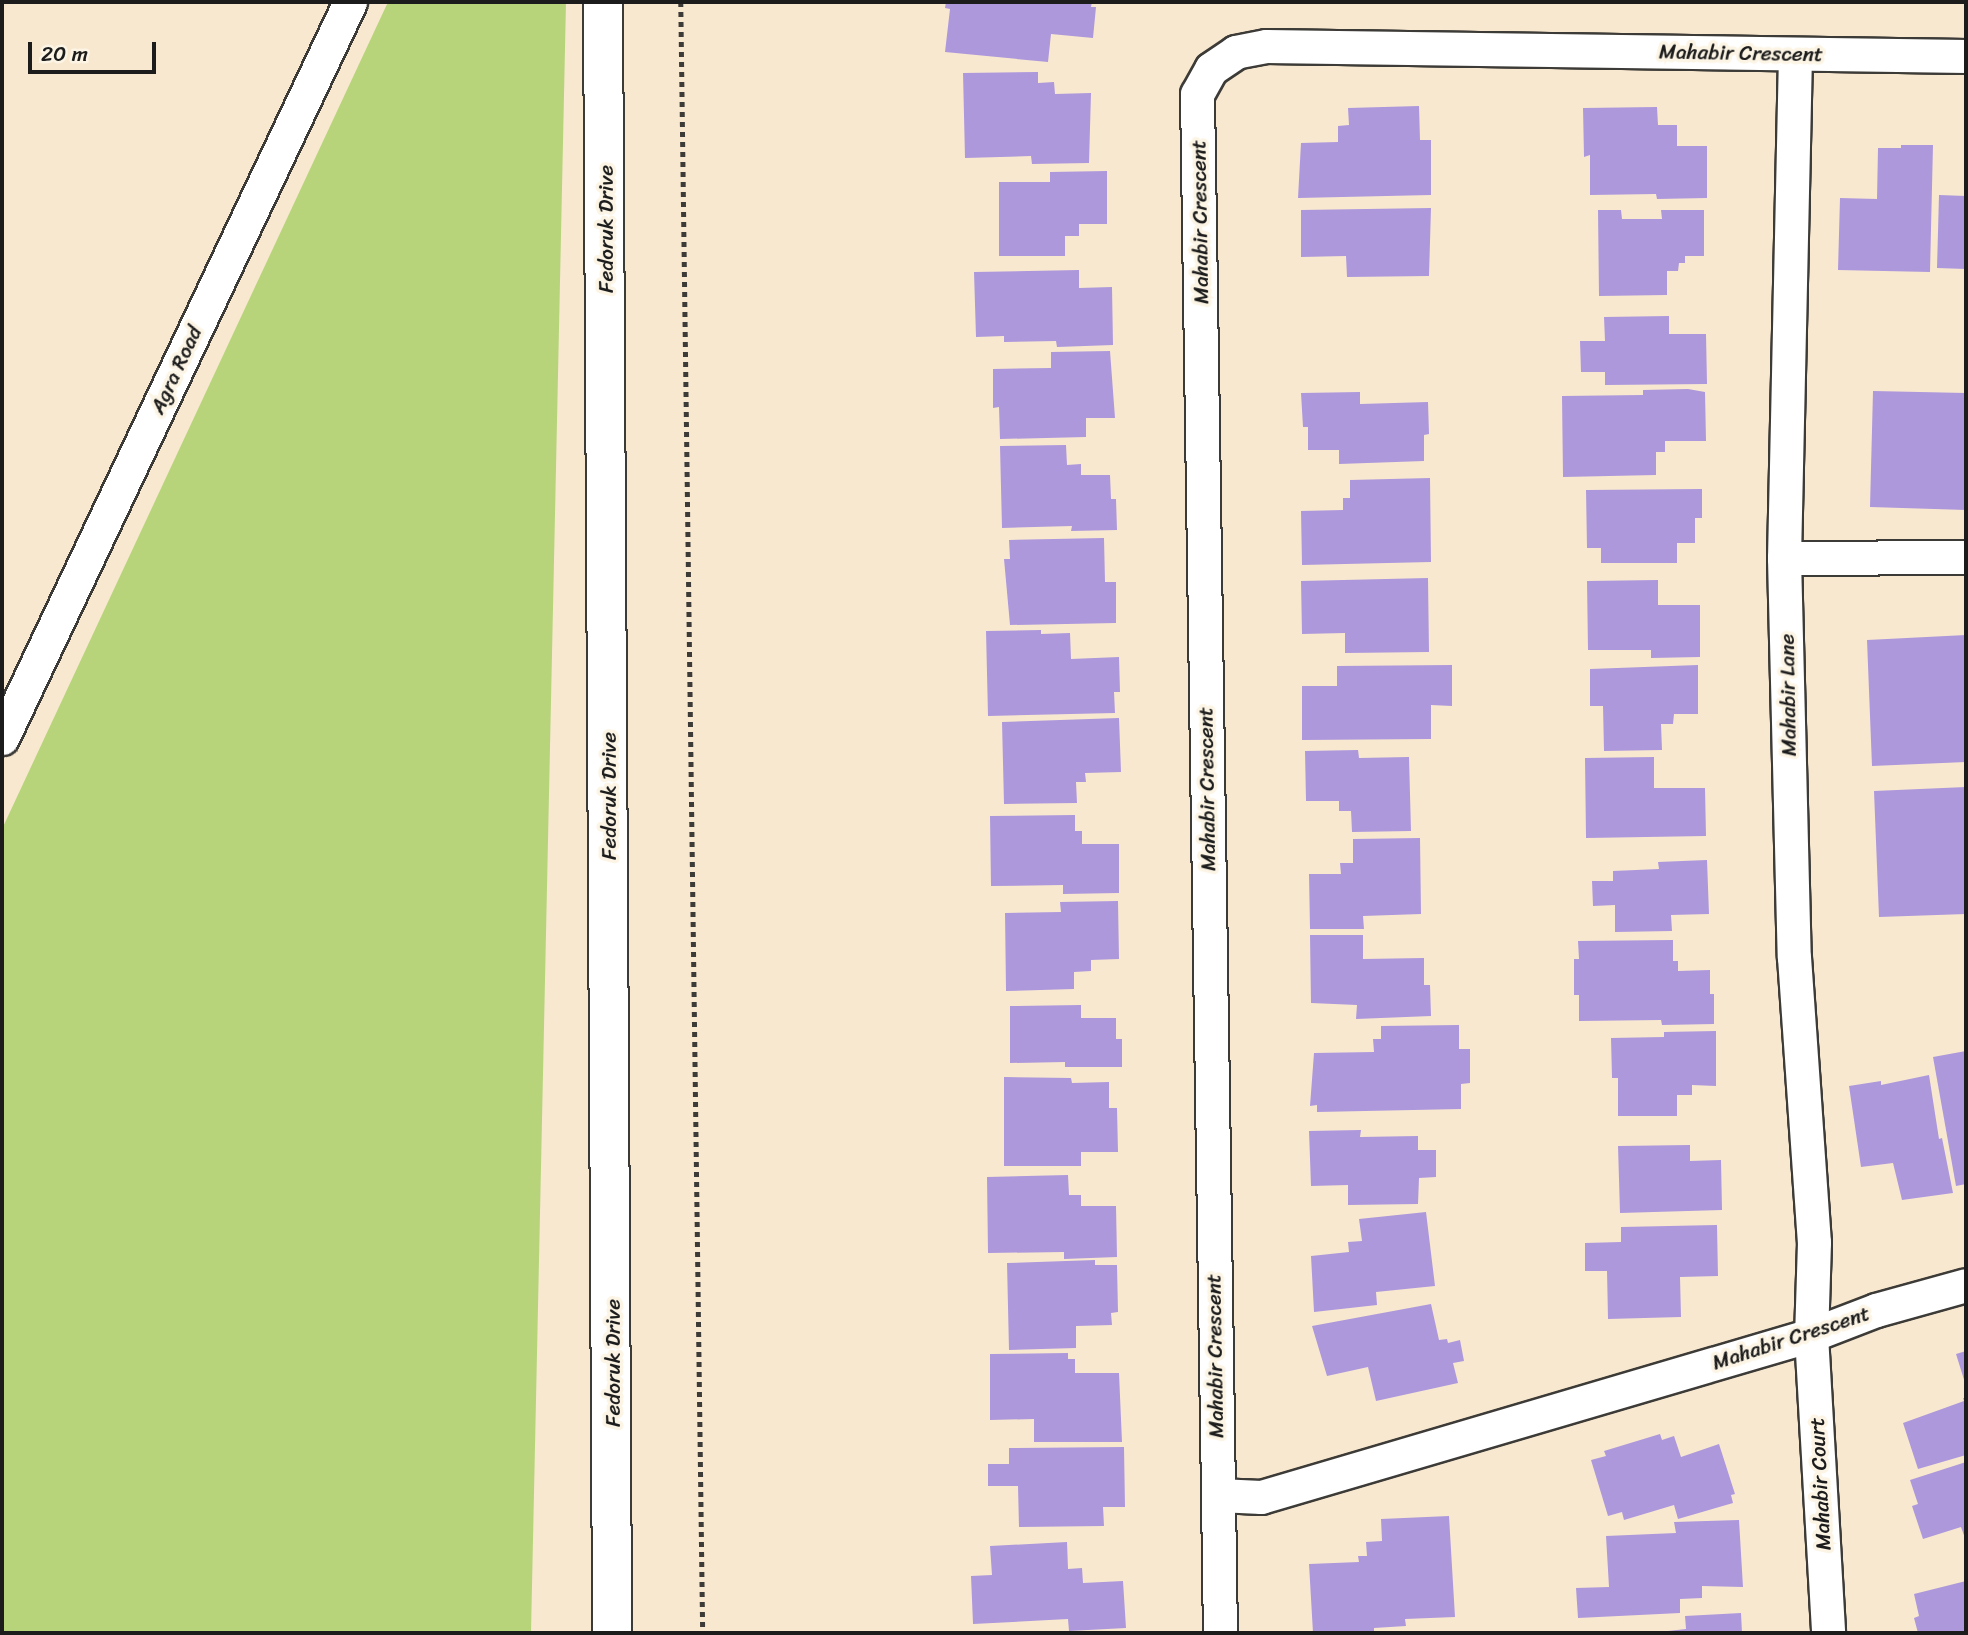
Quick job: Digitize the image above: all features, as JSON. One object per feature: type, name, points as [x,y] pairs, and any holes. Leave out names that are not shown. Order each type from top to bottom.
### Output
[{"type":"main road","name":"Fedoruk Drive","points":[[603,2],[614,1590],[612,1633]]},
{"type":"main road","name":"Fedoruk Drive","points":[[614,1590],[618,1633]]},
{"type":"street","name":"Agra Road","points":[[2,738],[350,2]]},
{"type":"street","name":"Mahabir Crescent","points":[[1966,56],[1266,46],[1236,52],[1211,69],[1197,94],[1218,1495],[1261,1497],[1811,1335],[1876,1310],[1966,1285]]},
{"type":"street","name":"Mahabir Lane","points":[[1795,54],[1784,558],[1794,957],[1814,1242],[1811,1335]]},
{"type":"street","points":[[1784,558],[1966,557]]},
{"type":"street","name":"Mahabir Court","points":[[1811,1335],[1828,1633]]},
{"type":"street","points":[[1218,1495],[1220,1633]]},
{"type":"path","points":[[681,2],[703,1633]]},
{"type":"green space","points":[[388,2],[566,2],[531,1633],[2,1633],[2,829]]},
{"type":"building","points":[[946,2],[1092,2],[1091,7],[1096,7],[1093,38],[1051,34],[1048,62],[945,52],[950,9],[945,8]]},
{"type":"building","points":[[1038,72],[1038,83],[1054,82],[1055,94],[1091,93],[1089,163],[1032,164],[1031,156],[965,158],[963,73]]},
{"type":"building","points":[[1419,106],[1420,140],[1431,140],[1431,195],[1298,198],[1301,143],[1338,142],[1338,126],[1349,125],[1348,108]]},
{"type":"building","points":[[1657,107],[1658,125],[1677,125],[1677,146],[1707,146],[1707,198],[1657,199],[1656,194],[1590,195],[1590,155],[1584,157],[1583,108]]},
{"type":"building","points":[[1901,145],[1933,145],[1930,272],[1838,270],[1840,198],[1877,199],[1878,148],[1901,148]]},
{"type":"building","points":[[1107,171],[1107,224],[1079,224],[1079,236],[1065,236],[1065,256],[999,256],[999,182],[1050,182],[1050,172]]},
{"type":"building","points":[[1939,195],[1966,196],[1966,269],[1937,268]]},
{"type":"building","points":[[1431,208],[1429,276],[1347,277],[1346,256],[1301,257],[1301,210]]},
{"type":"building","points":[[1598,210],[1621,210],[1622,219],[1662,219],[1661,210],[1704,210],[1704,256],[1685,256],[1685,263],[1679,263],[1678,271],[1667,271],[1667,295],[1599,296]]},
{"type":"building","points":[[1079,270],[1079,288],[1112,287],[1113,345],[1057,347],[1056,341],[1004,342],[1004,336],[976,337],[974,272]]},
{"type":"building","points":[[1669,316],[1669,334],[1706,334],[1707,384],[1605,385],[1605,372],[1581,372],[1580,341],[1605,341],[1604,317]]},
{"type":"building","points":[[1110,351],[1115,418],[1086,418],[1086,437],[1000,439],[999,407],[993,408],[993,369],[1051,368],[1051,352]]},
{"type":"building","points":[[1688,389],[1705,392],[1706,441],[1665,441],[1665,452],[1656,452],[1656,475],[1563,477],[1562,396],[1643,395],[1643,390]]},
{"type":"building","points":[[1873,391],[1966,393],[1966,510],[1870,507]]},
{"type":"building","points":[[1360,392],[1360,404],[1428,402],[1429,434],[1424,435],[1424,461],[1339,464],[1339,450],[1308,450],[1308,427],[1303,427],[1301,393]]},
{"type":"building","points":[[1066,445],[1067,465],[1081,464],[1081,475],[1110,475],[1111,499],[1116,499],[1117,530],[1071,531],[1072,526],[1002,528],[1000,446]]},
{"type":"building","points":[[1430,478],[1431,562],[1302,565],[1301,511],[1343,510],[1343,498],[1350,498],[1350,480]]},
{"type":"building","points":[[1702,489],[1702,518],[1695,518],[1695,543],[1677,543],[1677,563],[1601,563],[1601,548],[1587,548],[1586,490]]},
{"type":"building","points":[[1104,538],[1105,582],[1116,582],[1116,623],[1010,625],[1004,559],[1010,559],[1009,540]]},
{"type":"building","points":[[1428,578],[1429,652],[1345,653],[1345,633],[1302,634],[1301,581]]},
{"type":"building","points":[[1658,580],[1658,605],[1700,605],[1700,657],[1651,658],[1651,650],[1588,650],[1587,581]]},
{"type":"building","points":[[1041,630],[1041,634],[1070,633],[1071,659],[1119,657],[1120,692],[1114,692],[1115,713],[988,716],[986,631]]},
{"type":"building","points":[[1966,635],[1966,762],[1872,766],[1867,640]]},
{"type":"building","points":[[1452,665],[1452,706],[1431,705],[1431,739],[1302,740],[1302,686],[1337,686],[1337,666]]},
{"type":"building","points":[[1698,665],[1698,714],[1674,714],[1673,724],[1661,724],[1662,750],[1604,751],[1603,706],[1590,706],[1590,669]]},
{"type":"building","points":[[1119,718],[1121,772],[1085,773],[1086,782],[1076,782],[1077,803],[1004,804],[1002,722]]},
{"type":"building","points":[[1358,750],[1359,758],[1409,757],[1411,831],[1352,832],[1351,811],[1339,811],[1339,801],[1306,801],[1305,751]]},
{"type":"building","points":[[1654,757],[1654,788],[1705,788],[1706,836],[1586,838],[1585,758]]},
{"type":"building","points":[[1966,787],[1966,914],[1879,917],[1874,791]]},
{"type":"building","points":[[1075,815],[1075,831],[1082,831],[1082,844],[1119,844],[1119,893],[1063,894],[1063,885],[991,886],[990,816]]},
{"type":"building","points":[[1420,838],[1421,914],[1363,916],[1364,929],[1310,929],[1309,874],[1341,874],[1340,863],[1353,863],[1353,839]]},
{"type":"building","points":[[1707,860],[1709,914],[1671,915],[1672,931],[1615,932],[1615,905],[1593,906],[1592,881],[1613,881],[1613,871],[1659,869],[1658,862]]},
{"type":"building","points":[[1118,901],[1119,959],[1091,960],[1091,971],[1074,972],[1074,989],[1006,991],[1005,913],[1061,912],[1060,902]]},
{"type":"building","points":[[1310,935],[1363,935],[1363,959],[1424,958],[1424,985],[1430,985],[1431,1016],[1356,1019],[1357,1005],[1311,1003]]},
{"type":"building","points":[[1673,940],[1673,961],[1678,961],[1678,971],[1710,970],[1710,994],[1714,994],[1714,1024],[1662,1025],[1661,1020],[1579,1021],[1579,995],[1574,995],[1574,959],[1579,959],[1578,941]]},
{"type":"building","points":[[1081,1005],[1081,1018],[1116,1018],[1116,1039],[1122,1039],[1122,1067],[1065,1067],[1065,1062],[1010,1063],[1010,1006]]},
{"type":"building","points":[[1459,1025],[1459,1049],[1470,1049],[1470,1083],[1461,1084],[1461,1109],[1317,1112],[1317,1105],[1310,1106],[1314,1053],[1374,1052],[1373,1039],[1381,1039],[1381,1026]]},
{"type":"building","points":[[1716,1031],[1716,1086],[1692,1085],[1692,1095],[1677,1095],[1677,1116],[1618,1116],[1618,1078],[1612,1078],[1611,1038],[1664,1037],[1664,1032]]},
{"type":"building","points":[[1966,1051],[1966,1184],[1956,1186],[1933,1057]]},
{"type":"building","points":[[1929,1075],[1939,1139],[1942,1138],[1953,1193],[1902,1200],[1893,1163],[1861,1167],[1849,1086],[1881,1081],[1881,1085]]},
{"type":"building","points":[[1004,1077],[1071,1078],[1072,1083],[1109,1082],[1109,1108],[1117,1108],[1118,1152],[1081,1152],[1081,1166],[1004,1166]]},
{"type":"building","points":[[1361,1130],[1360,1137],[1418,1136],[1418,1150],[1436,1150],[1436,1177],[1419,1178],[1418,1204],[1348,1205],[1348,1185],[1311,1186],[1309,1131]]},
{"type":"building","points":[[1690,1145],[1690,1161],[1721,1160],[1722,1210],[1620,1213],[1618,1146]]},
{"type":"building","points":[[1068,1175],[1069,1195],[1081,1195],[1081,1206],[1116,1206],[1117,1257],[1064,1259],[1064,1252],[988,1253],[987,1177]]},
{"type":"building","points":[[1426,1212],[1435,1286],[1376,1292],[1377,1305],[1314,1312],[1311,1256],[1349,1252],[1348,1242],[1362,1241],[1359,1219]]},
{"type":"building","points":[[1717,1225],[1718,1276],[1680,1277],[1681,1317],[1608,1319],[1607,1271],[1585,1271],[1585,1243],[1621,1242],[1621,1227]]},
{"type":"building","points":[[1095,1260],[1095,1265],[1117,1265],[1118,1312],[1111,1313],[1112,1325],[1076,1326],[1076,1348],[1009,1350],[1007,1263]]},
{"type":"building","points":[[1431,1304],[1439,1340],[1447,1339],[1448,1343],[1460,1340],[1464,1361],[1453,1363],[1458,1383],[1376,1401],[1368,1367],[1327,1376],[1312,1326]]},
{"type":"building","points":[[1966,1351],[1966,1386],[1956,1354]]},
{"type":"building","points":[[1068,1353],[1068,1359],[1075,1359],[1075,1373],[1119,1373],[1122,1442],[1034,1442],[1034,1419],[990,1420],[990,1354]]},
{"type":"building","points":[[1963,1398],[1966,1398],[1966,1455],[1918,1469],[1903,1423],[1964,1401]]},
{"type":"building","points":[[1660,1434],[1662,1440],[1674,1436],[1681,1457],[1719,1444],[1735,1494],[1731,1495],[1733,1503],[1678,1519],[1674,1505],[1624,1520],[1622,1512],[1608,1516],[1591,1460],[1606,1456],[1604,1451]]},
{"type":"building","points":[[1124,1447],[1125,1507],[1103,1507],[1104,1526],[1019,1527],[1018,1486],[988,1486],[988,1464],[1009,1464],[1009,1448]]},
{"type":"building","points":[[1966,1462],[1966,1541],[1961,1527],[1923,1539],[1912,1506],[1918,1504],[1910,1480]]},
{"type":"building","points":[[1449,1516],[1455,1617],[1405,1619],[1406,1626],[1374,1628],[1374,1631],[1313,1633],[1309,1564],[1359,1562],[1358,1556],[1367,1556],[1366,1542],[1382,1541],[1381,1519]]},
{"type":"building","points":[[1739,1520],[1743,1587],[1702,1586],[1702,1598],[1680,1599],[1680,1613],[1578,1618],[1576,1588],[1609,1587],[1606,1536],[1676,1533],[1674,1522]]},
{"type":"building","points":[[1067,1542],[1068,1569],[1082,1568],[1083,1583],[1123,1581],[1126,1628],[1069,1631],[1068,1619],[973,1624],[971,1576],[992,1575],[990,1546]]},
{"type":"building","points":[[1966,1581],[1966,1633],[1918,1633],[1914,1618],[1919,1616],[1914,1594]]},
{"type":"building","points":[[1741,1613],[1742,1633],[1650,1633],[1686,1629],[1685,1616]]}]
